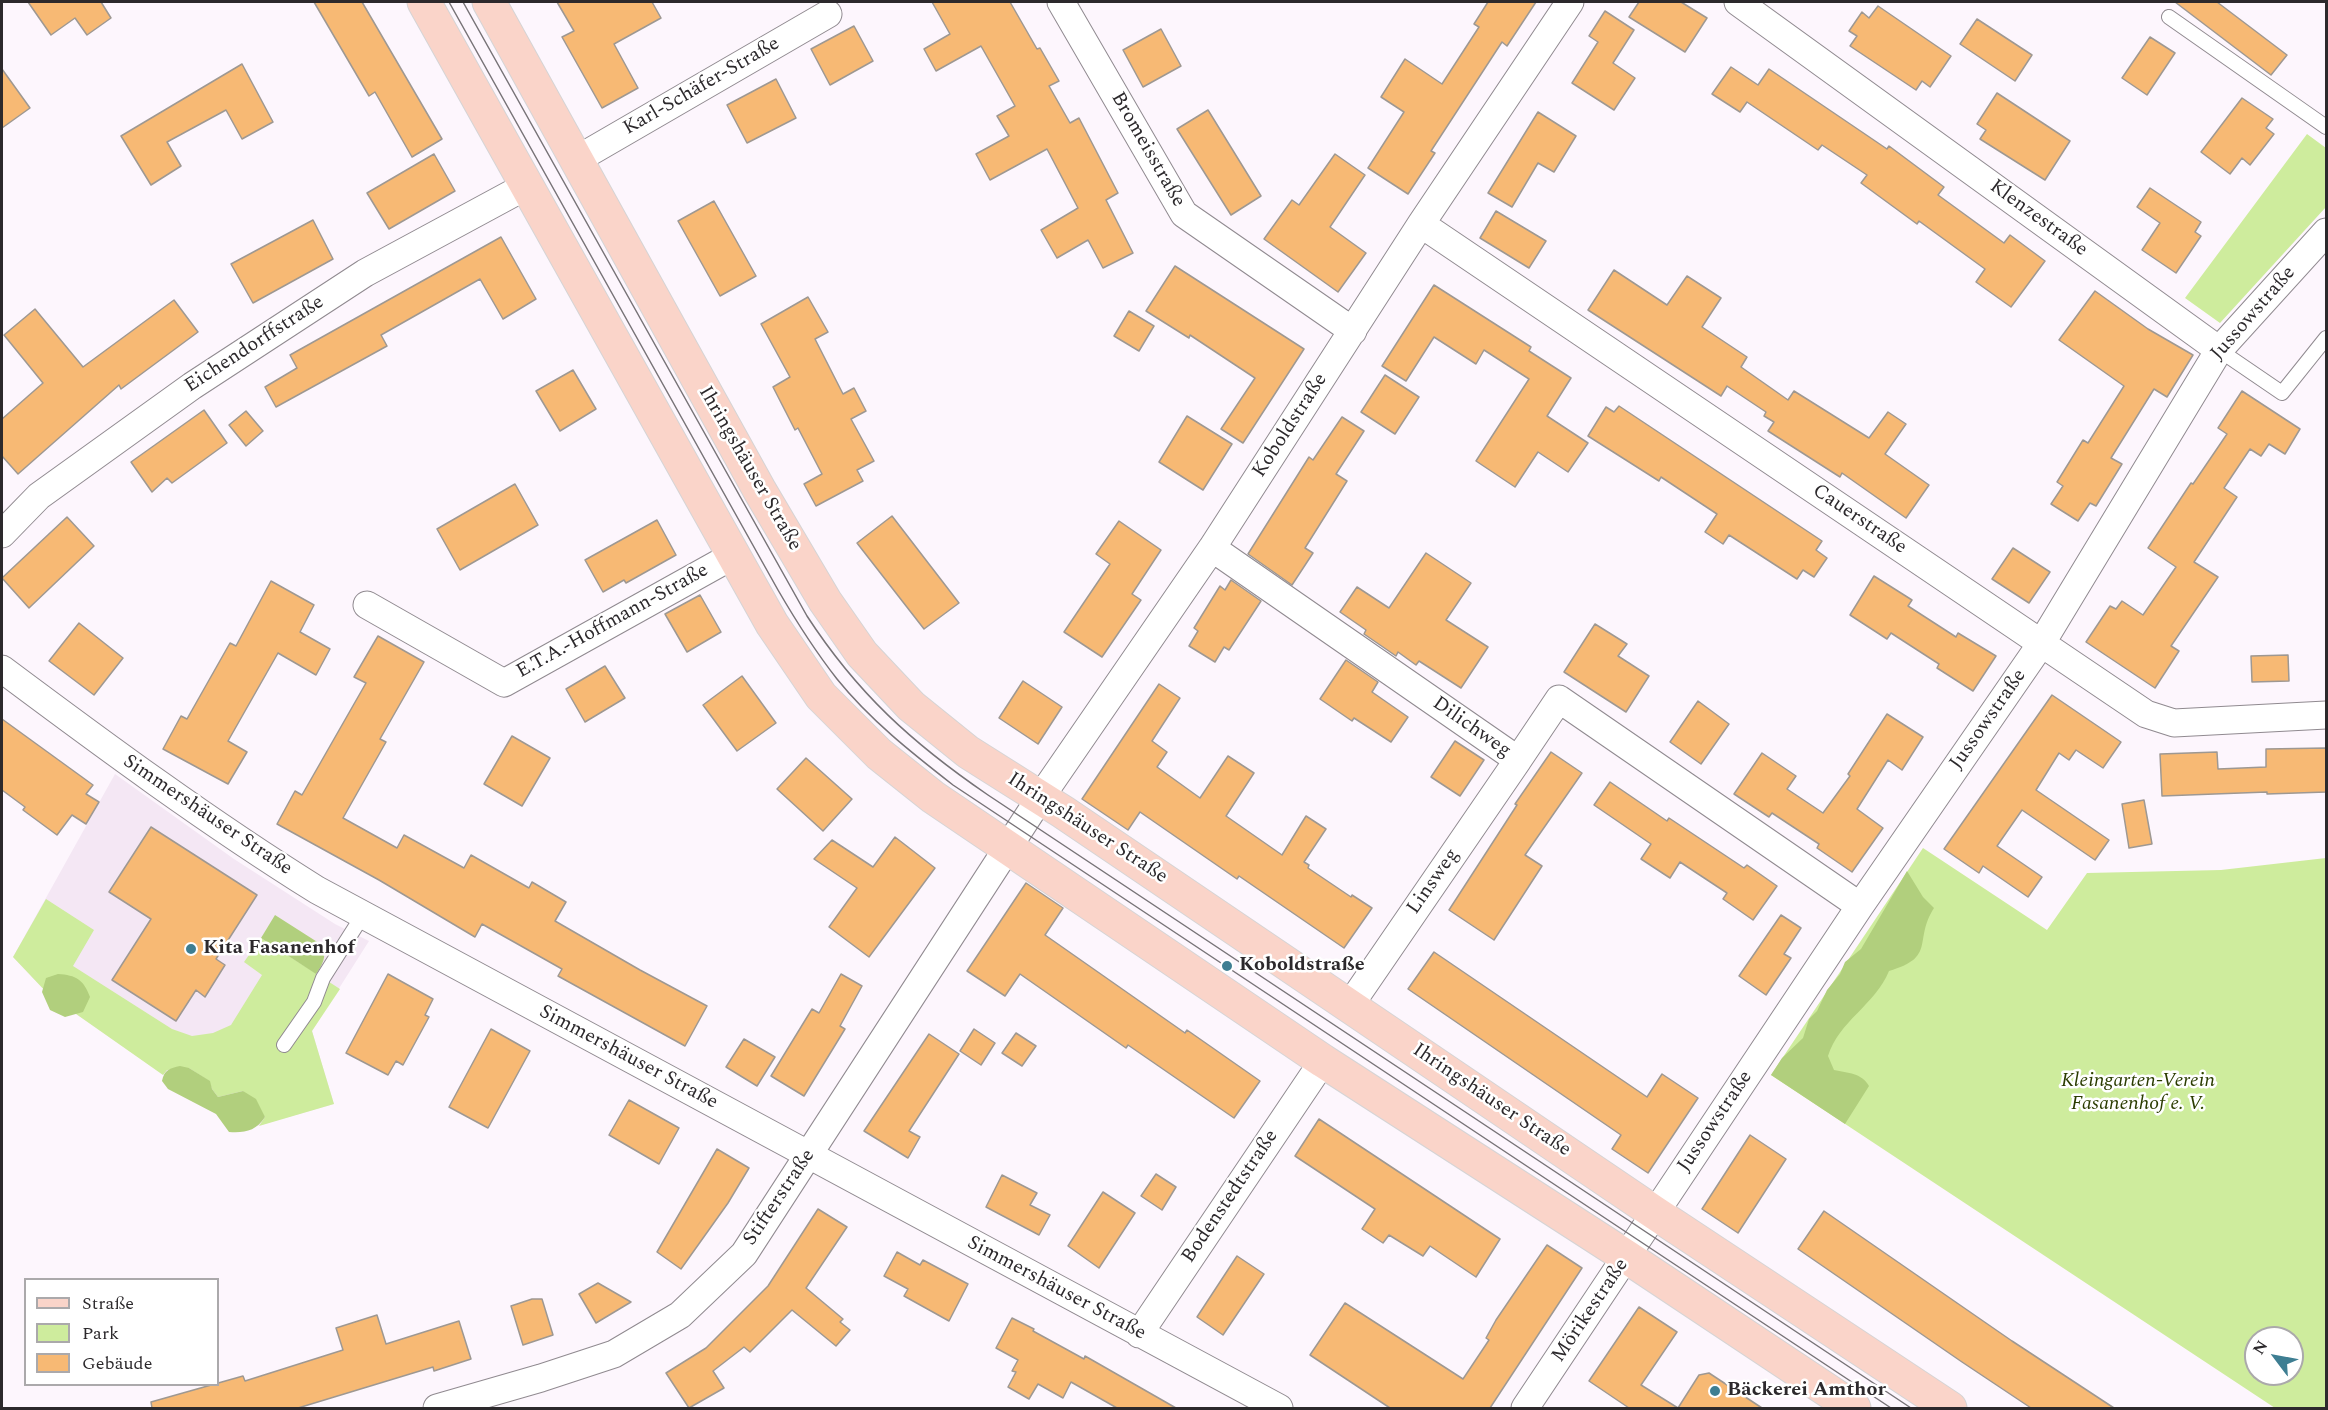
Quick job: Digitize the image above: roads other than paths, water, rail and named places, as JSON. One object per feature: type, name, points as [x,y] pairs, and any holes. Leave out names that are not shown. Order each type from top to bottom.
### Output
[{"type":"main road","points":[[424,2],[772,624],[821,696],[879,754],[1008,849],[1323,1061],[1627,1257],[1854,1408]]},
{"type":"main road","name":"Ihringshäuser Straße","points":[[489,2],[760,491],[825,601],[862,654],[911,706],[968,752],[1041,798],[1655,1213],[1950,1408]]},
{"type":"street","name":"Bromeisstraße","points":[[1061,2],[1184,214],[1353,331]]},
{"type":"street","name":"Koboldstraße","points":[[1008,849],[1212,548],[1421,224],[1570,2]]},
{"type":"street","name":"Klenzestraße","points":[[1738,2],[2219,350]]},
{"type":"street","name":"Karl-Schäfer-Straße","points":[[576,160],[828,14]]},
{"type":"street","name":"Eichendorffstraße","points":[[2,534],[39,495],[192,386],[365,273],[528,185]]},
{"type":"street","name":"Cauerstraße","points":[[1421,224],[2146,714],[2174,723],[2326,715]]},
{"type":"street","name":"Jussowstraße","points":[[1655,1213],[1860,906],[2042,644],[2219,350],[2326,232]]},
{"type":"street","name":"Dilichweg","points":[[1212,548],[1518,760],[1560,699],[1860,906]]},
{"type":"street","name":"E.T.A.-Hoffmann-Straße","points":[[367,605],[504,683],[734,555]]},
{"type":"street","name":"Simmershäuser Straße","points":[[2,669],[114,753],[245,845],[317,890],[1279,1408]]},
{"type":"street","name":"Linsweg","points":[[1350,1005],[1518,760]]},
{"type":"street","name":"Stifterstraße","points":[[437,1408],[614,1354],[680,1315],[744,1254],[1008,849]]},
{"type":"street","name":"Bodenstedtstraße","points":[[1139,1334],[1323,1061]]},
{"type":"street","name":"Mörikestraße","points":[[1525,1408],[1655,1213]]},
{"type":"lane","points":[[2169,17],[2326,127]]},
{"type":"lane","name":"Klenzestraße","points":[[2219,350],[2282,393],[2326,338]]},
{"type":"lane","points":[[284,1045],[314,1002],[323,978],[363,915]]},
{"type":"tram line","points":[[449,2],[778,590],[821,658],[850,694],[877,722],[953,785],[1891,1408]]},
{"type":"tram line","points":[[463,2],[807,616],[846,669],[888,715],[935,756],[988,795],[1911,1408]]},
{"type":"place","name":"Kita Fasanenhof","points":[[191,949]]},
{"type":"place","name":"Koboldstraße","points":[[1227,966]]},
{"type":"place","name":"Bäckerei Amthor","points":[[1715,1391]]},
{"type":"park label","name":"Kleingarten-Verein Fasanenhof e. V.","points":[[2138,1094]]}]
